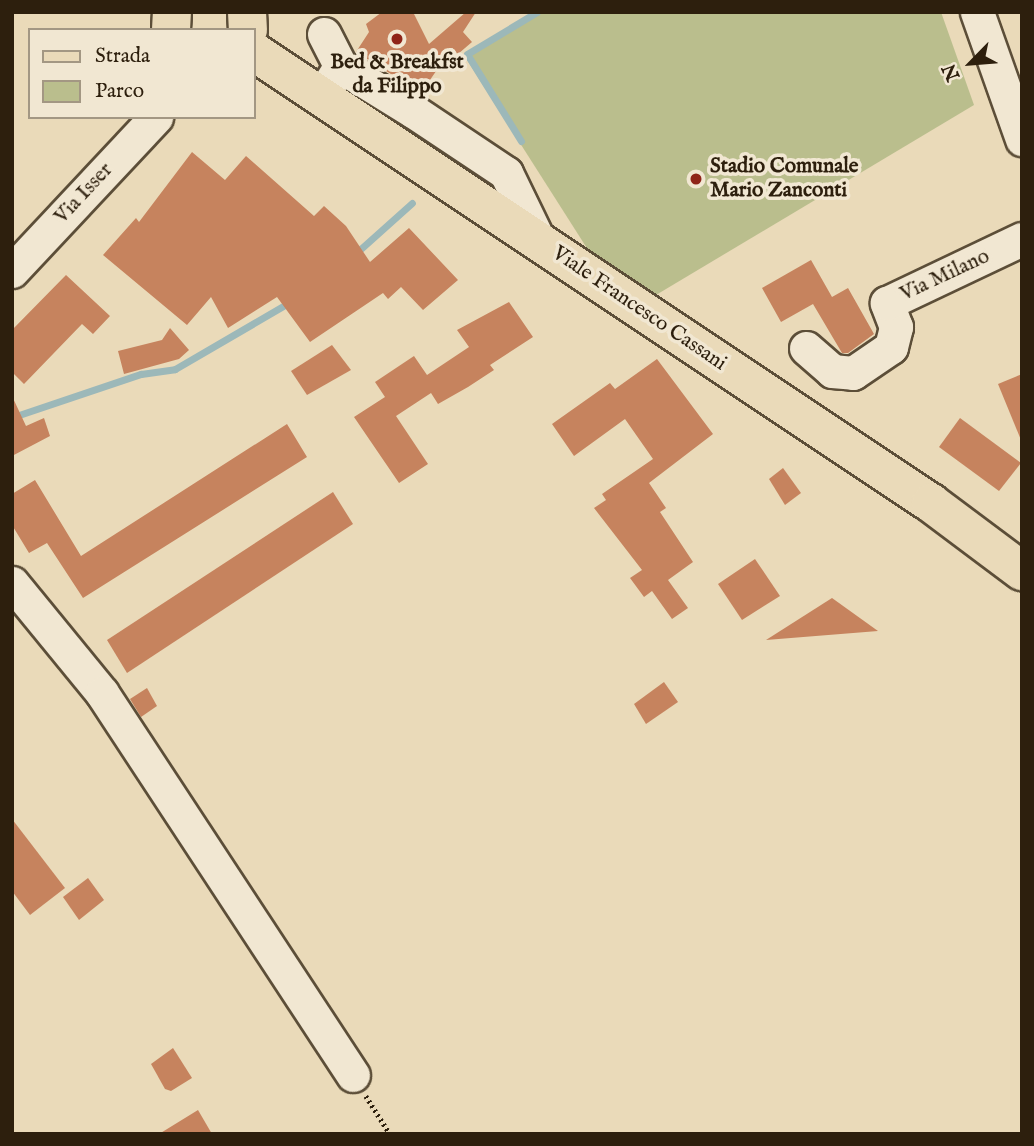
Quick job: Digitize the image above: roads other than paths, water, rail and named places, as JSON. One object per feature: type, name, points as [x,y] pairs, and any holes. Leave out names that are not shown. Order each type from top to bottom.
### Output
[{"type":"main road","name":"Viale Francesco Cassani","points":[[256,53],[331,82],[540,243],[932,503],[1022,571]]},
{"type":"street","points":[[977,12],[1022,139]]},
{"type":"street","points":[[324,34],[331,82]]},
{"type":"street","name":"Via Isser","points":[[12,271],[154,119]]},
{"type":"street","name":"Via Milano","points":[[806,348],[832,371],[853,373],[891,346],[896,327],[887,303],[1022,239]]},
{"type":"street","points":[[12,583],[102,694],[353,1075]]},
{"type":"waterway","points":[[521,141],[467,54],[537,12]]},
{"type":"waterway","points":[[356,253],[412,203]]},
{"type":"waterway","points":[[13,417],[141,374],[175,369],[290,302]]},
{"type":"place","name":"Bed & Breakfst da Filippo","points":[[397,39]]},
{"type":"place","name":"Stadio Comunale Mario Zanconti","points":[[696,179]]}]
